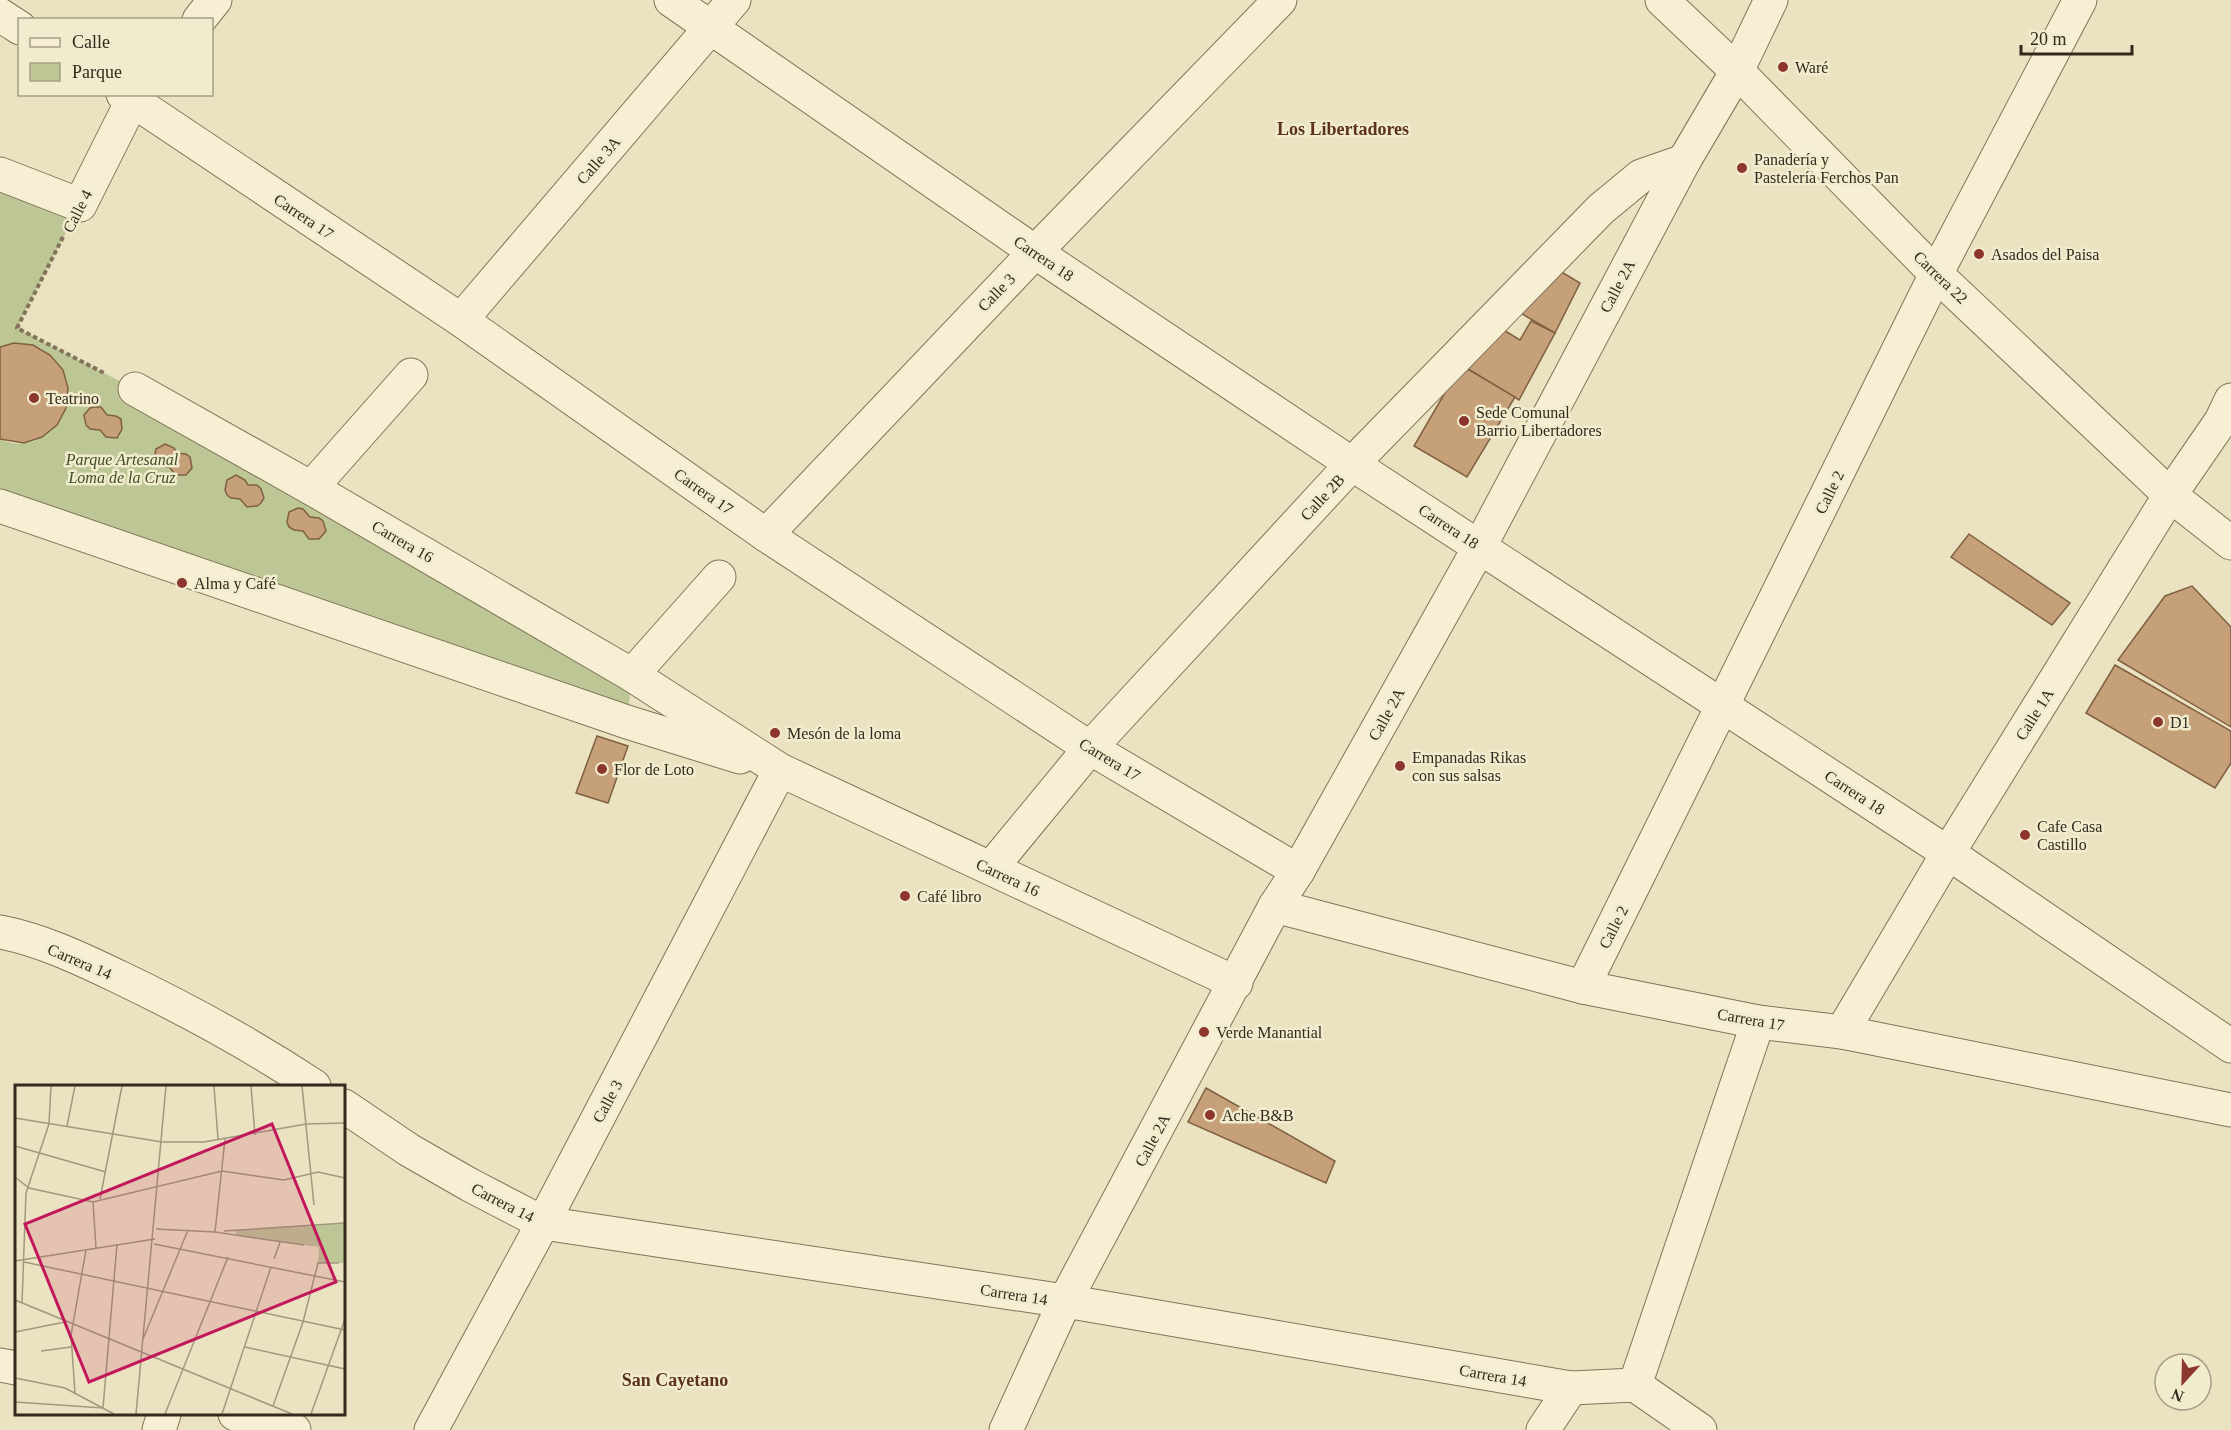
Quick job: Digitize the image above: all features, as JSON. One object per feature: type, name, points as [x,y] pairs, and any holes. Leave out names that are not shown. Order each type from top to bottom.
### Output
[{"type":"street","points":[[201,18],[215,0]]},
{"type":"street","name":"Carrera 18","points":[[671,0],[1035,252],[1352,464],[1948,853],[2231,1046]]},
{"type":"street","name":"Calle 3A","points":[[461,320],[734,0]]},
{"type":"street","name":"Calle 3","points":[[766,535],[1035,252],[1280,0]]},
{"type":"street","name":"Carrera 22","points":[[1662,0],[1737,71],[1936,274],[2170,495],[2231,543]]},
{"type":"street","name":"Calle 2A","points":[[1006,1430],[1065,1301],[1275,906],[1298,871],[1480,546],[1683,161],[1737,71],[1772,0]]},
{"type":"street","name":"Calle 2","points":[[1583,987],[1936,274],[2080,0]]},
{"type":"street","points":[[0,15],[18,27]]},
{"type":"street","name":"Carrera 17","points":[[131,96],[461,320],[766,535],[1090,748],[1298,871]]},
{"type":"street","name":"Calle 4","points":[[80,205],[131,96]]},
{"type":"street","name":"Calle 2B","points":[[991,868],[1090,748],[1352,464],[1601,209],[1641,176],[1683,161]]},
{"type":"street","points":[[0,174],[80,205]]},
{"type":"street","points":[[311,488],[411,375]]},
{"type":"street","name":"Carrera 16","points":[[135,390],[311,488],[632,675],[780,770]]},
{"type":"street","name":"Calle 1A","points":[[1842,1032],[1948,853],[2170,495],[2221,422],[2231,400]]},
{"type":"street","name":"Carrera 16","points":[[0,506],[616,718],[780,770],[1236,983]]},
{"type":"street","points":[[632,675],[718,577]]},
{"type":"street","name":"Calle 3","points":[[431,1430],[543,1223],[780,770]]},
{"type":"street","name":"Carrera 17","points":[[1275,906],[1583,987],[1758,1022],[1842,1032],[2231,1110]]},
{"type":"street","name":"Carrera 14","points":[[0,932],[19,936],[81,959],[145,989],[220,1029],[312,1085]]},
{"type":"street","points":[[1700,1430],[1635,1385],[1758,1022]]},
{"type":"street","name":"Carrera 14","points":[[345,1107],[409,1150],[543,1223],[1065,1301],[1571,1388],[1635,1385]]},
{"type":"street","points":[[0,1365],[15,1368]]},
{"type":"street","points":[[1543,1430],[1571,1388]]},
{"type":"street","points":[[159,1430],[163,1415]]},
{"type":"street","points":[[242,1415],[294,1430]]},
{"type":"path","name":"Calle 4","points":[[80,205],[17,328],[135,390]]},
{"type":"green space","name":"Parque Artesanal Loma de la Cruz","points":[[0,174],[80,205],[17,328],[135,389],[632,675],[627,722],[0,506],[0,439],[16,444],[32,442],[46,435],[57,424],[65,409],[67,393],[64,376],[55,360],[45,351],[32,345],[0,347]]},
{"type":"building","points":[[1555,268],[1580,283],[1555,333],[1517,311]]},
{"type":"building","points":[[1531,321],[1555,333],[1519,400],[1466,368],[1502,329],[1520,340]]},
{"type":"building","name":"Teatrino","points":[[14,343],[33,345],[50,355],[63,370],[68,388],[66,408],[57,425],[42,437],[24,443],[0,439],[0,347]]},
{"type":"building","name":"Sede Comunal Barrio Libertadores","points":[[1461,365],[1515,397],[1467,477],[1414,446]]},
{"type":"building","points":[[101,407],[107,415],[121,419],[122,429],[117,438],[106,437],[100,430],[90,429],[86,425],[84,415],[90,408]]},
{"type":"building","points":[[165,444],[174,448],[177,453],[190,457],[192,468],[186,475],[176,475],[169,467],[156,463],[154,459],[156,449]]},
{"type":"building","points":[[236,475],[245,480],[248,485],[257,485],[261,489],[264,498],[261,503],[247,507],[240,499],[227,495],[225,490],[227,480]]},
{"type":"building","points":[[298,508],[303,509],[310,517],[323,521],[326,531],[319,539],[309,539],[303,531],[289,527],[287,522],[289,512]]},
{"type":"building","points":[[1969,534],[2070,603],[2052,625],[1951,557]]},
{"type":"building","points":[[2192,586],[2231,627],[2231,727],[2118,660],[2165,596]]},
{"type":"building","name":"D1","points":[[2115,665],[2231,731],[2231,763],[2215,788],[2086,713]]},
{"type":"building","name":"Flor de Loto","points":[[597,736],[628,746],[608,803],[576,793]]},
{"type":"building","points":[[1206,1088],[1335,1161],[1326,1183],[1188,1122]]},
{"type":"place","name":"Waré","points":[[1783,67]]},
{"type":"place","name":"Panadería y Pastelería Ferchos Pan","points":[[1742,168]]},
{"type":"place","name":"Asados del Paisa","points":[[1979,254]]},
{"type":"place","name":"Teatrino","points":[[34,398]]},
{"type":"place","name":"Sede Comunal Barrio Libertadores","points":[[1464,421]]},
{"type":"place","name":"Alma y Café","points":[[182,583]]},
{"type":"place","name":"D1","points":[[2158,722]]},
{"type":"place","name":"Mesón de la loma","points":[[775,733]]},
{"type":"place","name":"Empanadas Rikas con sus salsas","points":[[1400,766]]},
{"type":"place","name":"Flor de Loto","points":[[602,769]]},
{"type":"place","name":"Cafe Casa Castillo","points":[[2025,835]]},
{"type":"place","name":"Café libro","points":[[905,896]]},
{"type":"place","name":"Verde Manantial","points":[[1204,1032]]},
{"type":"place","name":"Ache B&B","points":[[1210,1115]]},
{"type":"district","name":"Los Libertadores","points":[[1343,129]]},
{"type":"district","name":"San Cayetano","points":[[675,1380]]}]
